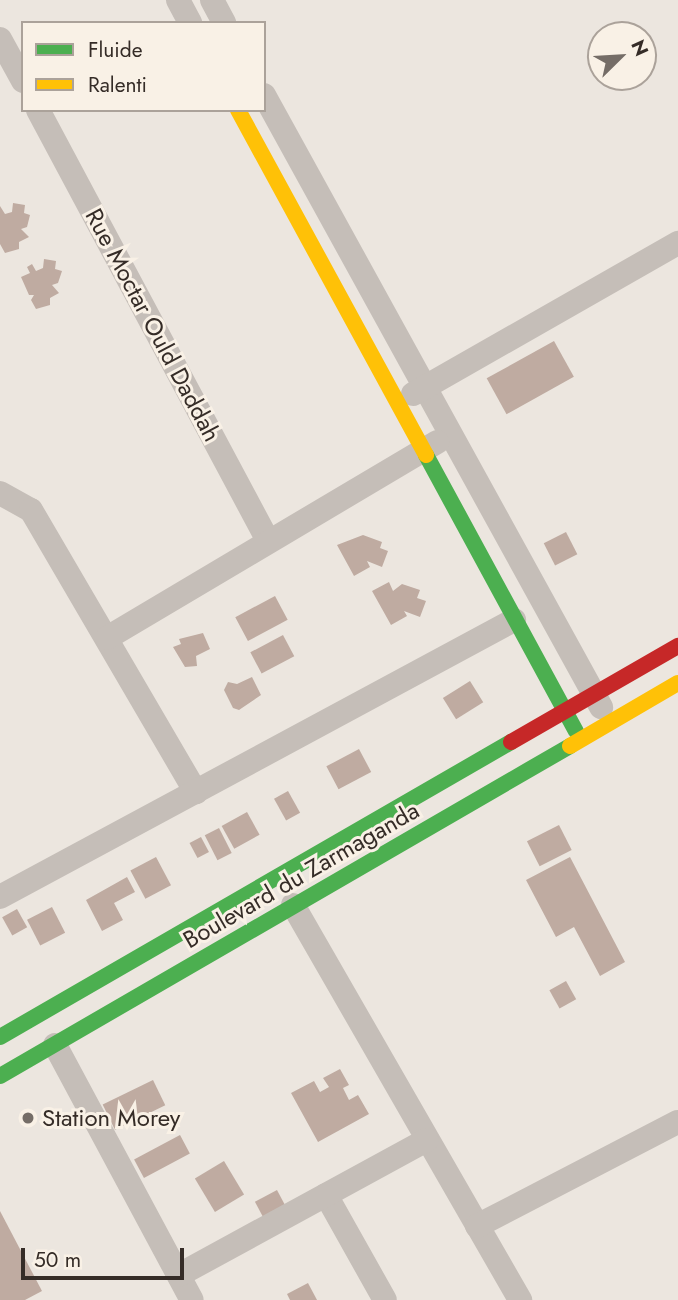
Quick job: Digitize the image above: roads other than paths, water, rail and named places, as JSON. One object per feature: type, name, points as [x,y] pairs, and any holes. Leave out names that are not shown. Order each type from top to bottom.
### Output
[{"type":"main road","points":[[238,112],[581,740]]},
{"type":"main road","name":"Boulevard du Zarmaganda","points":[[0,1037],[678,646]]},
{"type":"main road","name":"Boulevard du Zarmaganda","points":[[0,1076],[678,683]]},
{"type":"street","points":[[178,0],[189,21]]},
{"type":"street","points":[[212,0],[223,21]]},
{"type":"street","points":[[0,38],[21,77]]},
{"type":"street","points":[[266,99],[594,696],[618,718]]},
{"type":"street","name":"Rue Moctar Ould Daddah","points":[[39,112],[268,541]]},
{"type":"street","points":[[397,403],[678,243]]},
{"type":"street","points":[[107,638],[451,434]]},
{"type":"street","points":[[0,493],[31,510],[196,792]]},
{"type":"street","points":[[0,897],[514,620]]},
{"type":"street","points":[[293,905],[520,1300]]},
{"type":"street","points":[[55,1045],[192,1300]]},
{"type":"street","points":[[477,1227],[678,1122]]},
{"type":"street","points":[[179,1275],[427,1140]]},
{"type":"street","points":[[326,1195],[385,1300]]},
{"type":"place","name":"Station Morey","points":[[28,1118]]}]
